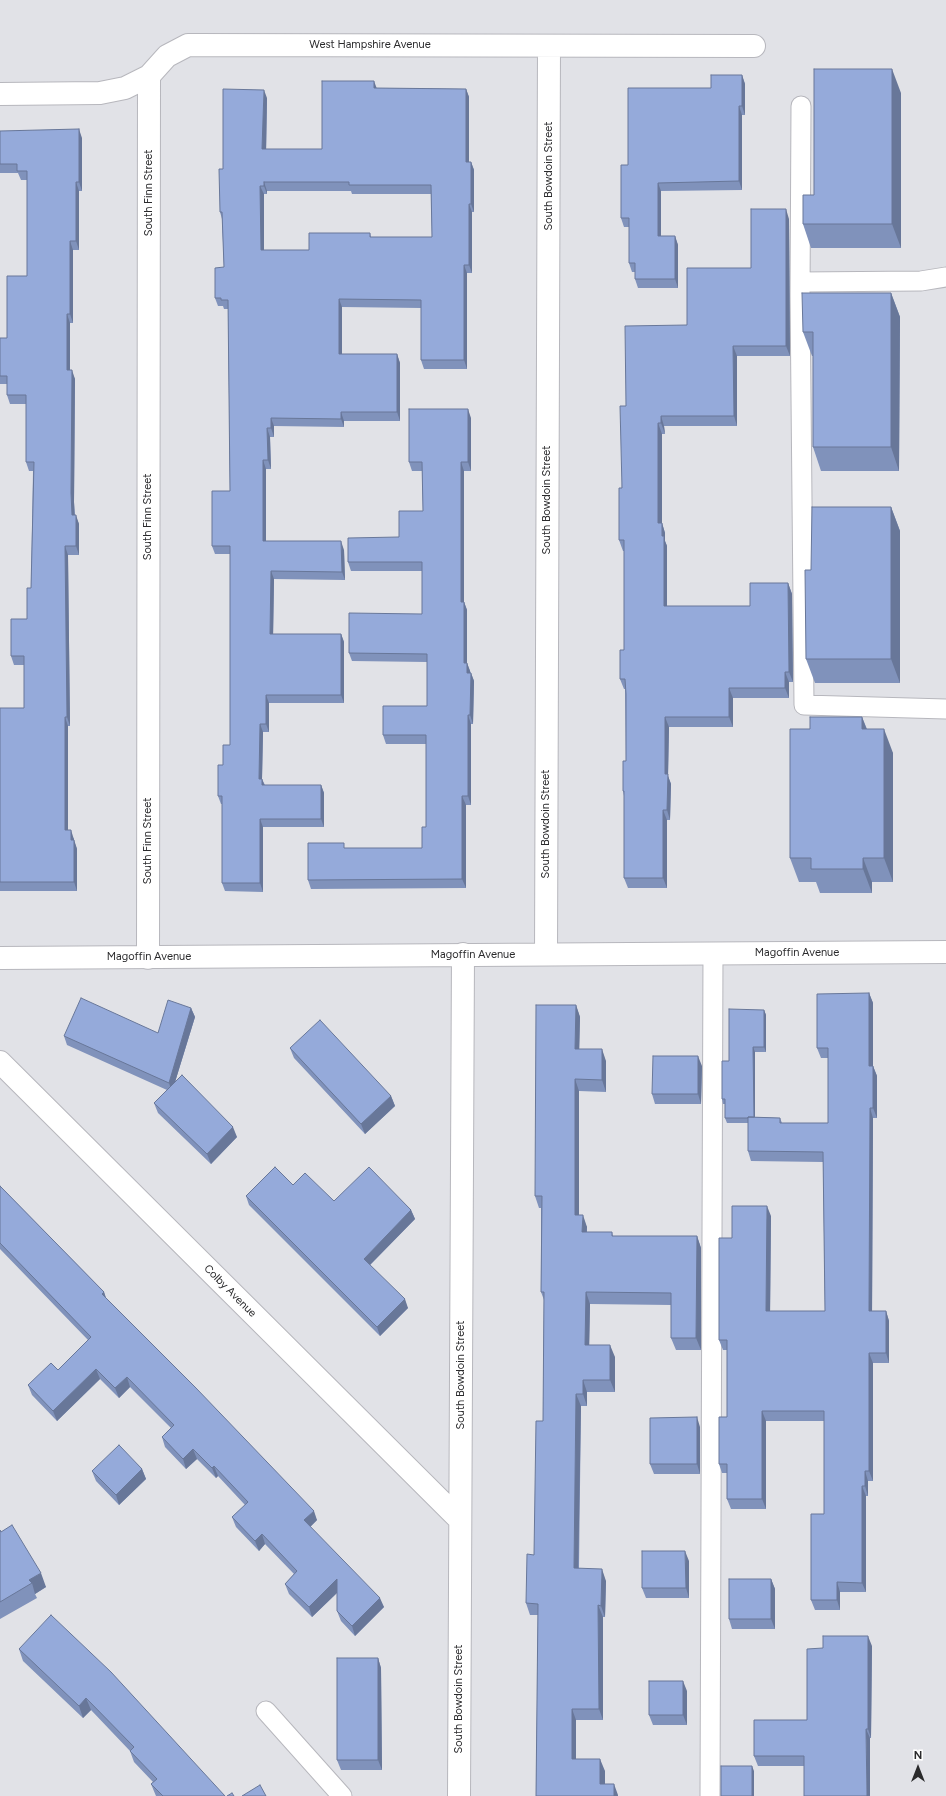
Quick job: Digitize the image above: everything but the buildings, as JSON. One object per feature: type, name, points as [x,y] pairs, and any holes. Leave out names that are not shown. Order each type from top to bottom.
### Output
[{"type":"street","name":"West Hampshire Avenue","points":[[0,94],[100,93],[125,88],[149,76],[168,56],[188,45],[754,46]]},
{"type":"street","name":"South Bowdoin Street","points":[[546,954],[549,46]]},
{"type":"street","name":"South Finn Street","points":[[148,958],[149,76]]},
{"type":"street","name":"Magoffin Avenue","points":[[0,958],[946,952]]},
{"type":"street","name":"South Bowdoin Street","points":[[459,1796],[463,954]]},
{"type":"street","name":"Colby Avenue","points":[[0,1062],[460,1520]]},
{"type":"lane","points":[[801,106],[800,282],[804,705],[946,708]]},
{"type":"lane","points":[[800,282],[921,281],[946,277]]},
{"type":"lane","points":[[710,1796],[713,954]]},
{"type":"lane","points":[[266,1711],[342,1796]]}]
